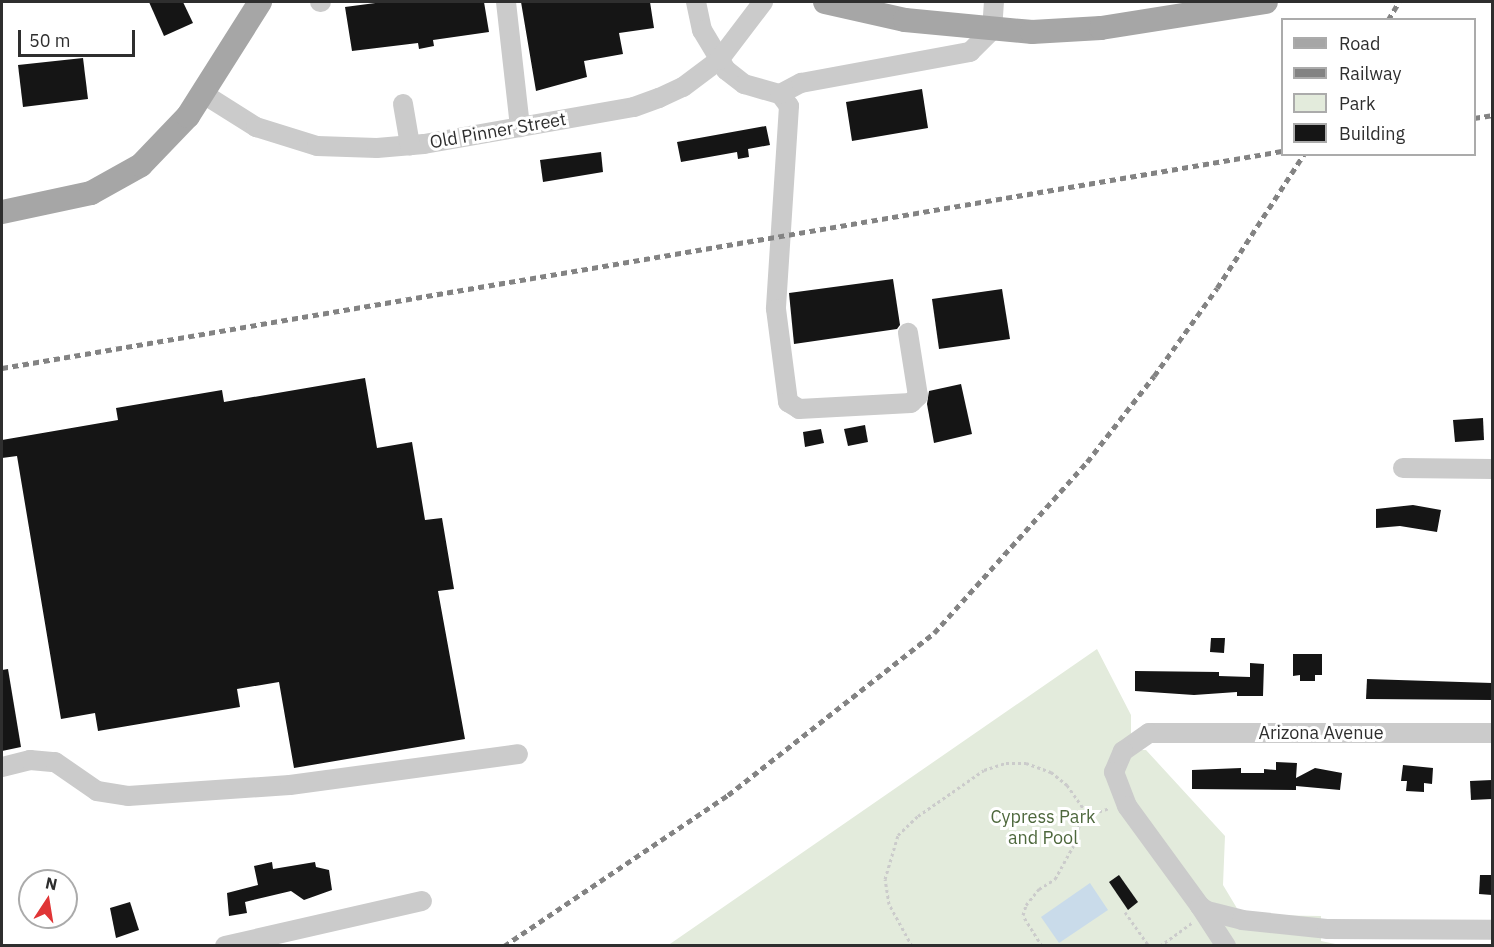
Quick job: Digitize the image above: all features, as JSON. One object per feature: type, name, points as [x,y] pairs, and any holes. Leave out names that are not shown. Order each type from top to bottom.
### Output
[{"type":"main road","points":[[2,212],[64,201],[117,180],[163,146],[202,93],[260,2]]},
{"type":"main road","points":[[825,2],[904,20],[992,30],[1101,28],[1256,2]]},
{"type":"street","points":[[506,2],[520,127]]},
{"type":"street","points":[[696,2],[702,30],[719,60],[744,84],[780,94],[801,83],[970,52],[992,30],[994,2]]},
{"type":"street","name":"Old Pinner Street","points":[[202,93],[228,112],[286,138],[330,148],[410,145],[520,127],[659,98],[683,87],[719,60],[763,2]]},
{"type":"street","points":[[780,94],[791,115],[776,309],[788,402],[799,409],[911,404],[918,396],[909,333]]},
{"type":"street","points":[[403,104],[410,145]]},
{"type":"street","points":[[1403,468],[1492,469]]},
{"type":"street","name":"Arizona Avenue","points":[[1123,798],[1115,783],[1116,760],[1128,746],[1149,733],[1492,733]]},
{"type":"street","points":[[2,767],[30,760],[56,762],[97,791],[128,796],[290,785],[518,754]]},
{"type":"street","points":[[1123,798],[1226,945]]},
{"type":"street","points":[[225,945],[422,901]]},
{"type":"street","points":[[1202,910],[1242,920],[1327,929],[1492,930]]},
{"type":"path","points":[[912,945],[889,904],[885,879],[898,835],[918,816],[984,770],[1006,763],[1026,763],[1051,772],[1067,785],[1087,813]]},
{"type":"path","points":[[1087,813],[1108,809],[1123,798]]},
{"type":"path","points":[[1042,945],[1023,915],[1026,905],[1039,889],[1055,879],[1087,813]]},
{"type":"path","points":[[1160,945],[1202,910]]},
{"type":"path","points":[[1125,912],[1149,945]]},
{"type":"green space","name":"Cypress Park and Pool","points":[[1097,649],[1131,715],[1131,750],[1146,750],[1225,836],[1223,885],[1241,915],[1321,916],[1321,941],[1340,945],[667,946]]},
{"type":"water","points":[[1090,883],[1108,910],[1059,943],[1041,917]]},
{"type":"building","points":[[149,2],[183,2],[193,23],[164,36]]},
{"type":"building","points":[[383,2],[484,2],[489,32],[433,40],[434,46],[419,49],[418,43],[352,51],[345,7]]},
{"type":"building","points":[[521,2],[650,2],[654,28],[619,33],[623,54],[584,61],[587,77],[536,91]]},
{"type":"building","points":[[83,58],[88,99],[23,107],[18,65]]},
{"type":"building","points":[[922,89],[928,128],[852,141],[846,102]]},
{"type":"building","points":[[766,126],[770,145],[748,149],[749,157],[738,159],[737,152],[681,162],[677,142]]},
{"type":"building","points":[[601,152],[603,172],[543,182],[540,160]]},
{"type":"building","points":[[893,279],[900,325],[897,329],[794,344],[789,293]]},
{"type":"building","points":[[1002,289],[1010,339],[939,349],[932,299]]},
{"type":"building","points":[[365,378],[377,448],[412,442],[425,520],[442,518],[454,589],[438,591],[465,739],[294,768],[279,682],[237,689],[240,707],[98,731],[95,713],[61,719],[17,456],[2,458],[2,440],[118,420],[116,408],[222,390],[224,402]]},
{"type":"building","points":[[961,384],[972,434],[934,443],[927,404],[929,391]]},
{"type":"building","points":[[1483,418],[1484,440],[1455,442],[1453,420]]},
{"type":"building","points":[[865,425],[868,442],[848,446],[844,429]]},
{"type":"building","points":[[821,429],[824,443],[805,447],[803,432]]},
{"type":"building","points":[[1413,505],[1441,510],[1437,532],[1400,526],[1376,528],[1376,509]]},
{"type":"building","points":[[1211,638],[1225,638],[1224,653],[1210,652]]},
{"type":"building","points":[[1293,654],[1322,654],[1322,675],[1315,675],[1315,681],[1300,681],[1300,675],[1293,676]]},
{"type":"building","points":[[1250,663],[1264,664],[1263,696],[1237,696],[1237,692],[1194,695],[1135,691],[1135,671],[1219,672],[1219,676],[1250,677]]},
{"type":"building","points":[[8,669],[21,747],[2,751],[2,670]]},
{"type":"building","points":[[1367,679],[1492,683],[1492,700],[1366,699]]},
{"type":"building","points":[[1276,762],[1297,763],[1296,778],[1315,768],[1342,773],[1340,790],[1296,786],[1296,790],[1192,789],[1192,770],[1241,768],[1241,773],[1264,773],[1264,769],[1276,770]]},
{"type":"building","points":[[1403,765],[1433,768],[1432,784],[1424,783],[1424,792],[1406,791],[1407,781],[1401,781]]},
{"type":"building","points":[[1492,780],[1492,799],[1471,800],[1470,781]]},
{"type":"building","points":[[272,862],[273,869],[315,862],[316,867],[329,870],[332,890],[304,900],[291,891],[245,902],[247,913],[229,916],[227,893],[258,885],[254,866]]},
{"type":"building","points":[[1119,875],[1138,902],[1128,910],[1109,882]]},
{"type":"building","points":[[1480,875],[1492,875],[1492,895],[1479,894]]},
{"type":"building","points":[[130,902],[139,930],[116,938],[110,908]]},
{"type":"railway","points":[[1389,18],[1399,2]]},
{"type":"railway","points":[[1476,118],[1492,115]]},
{"type":"railway","points":[[2,368],[1281,151]]},
{"type":"railway","points":[[504,946],[728,795],[934,633],[1087,462],[1154,376],[1217,288],[1303,156]]}]
